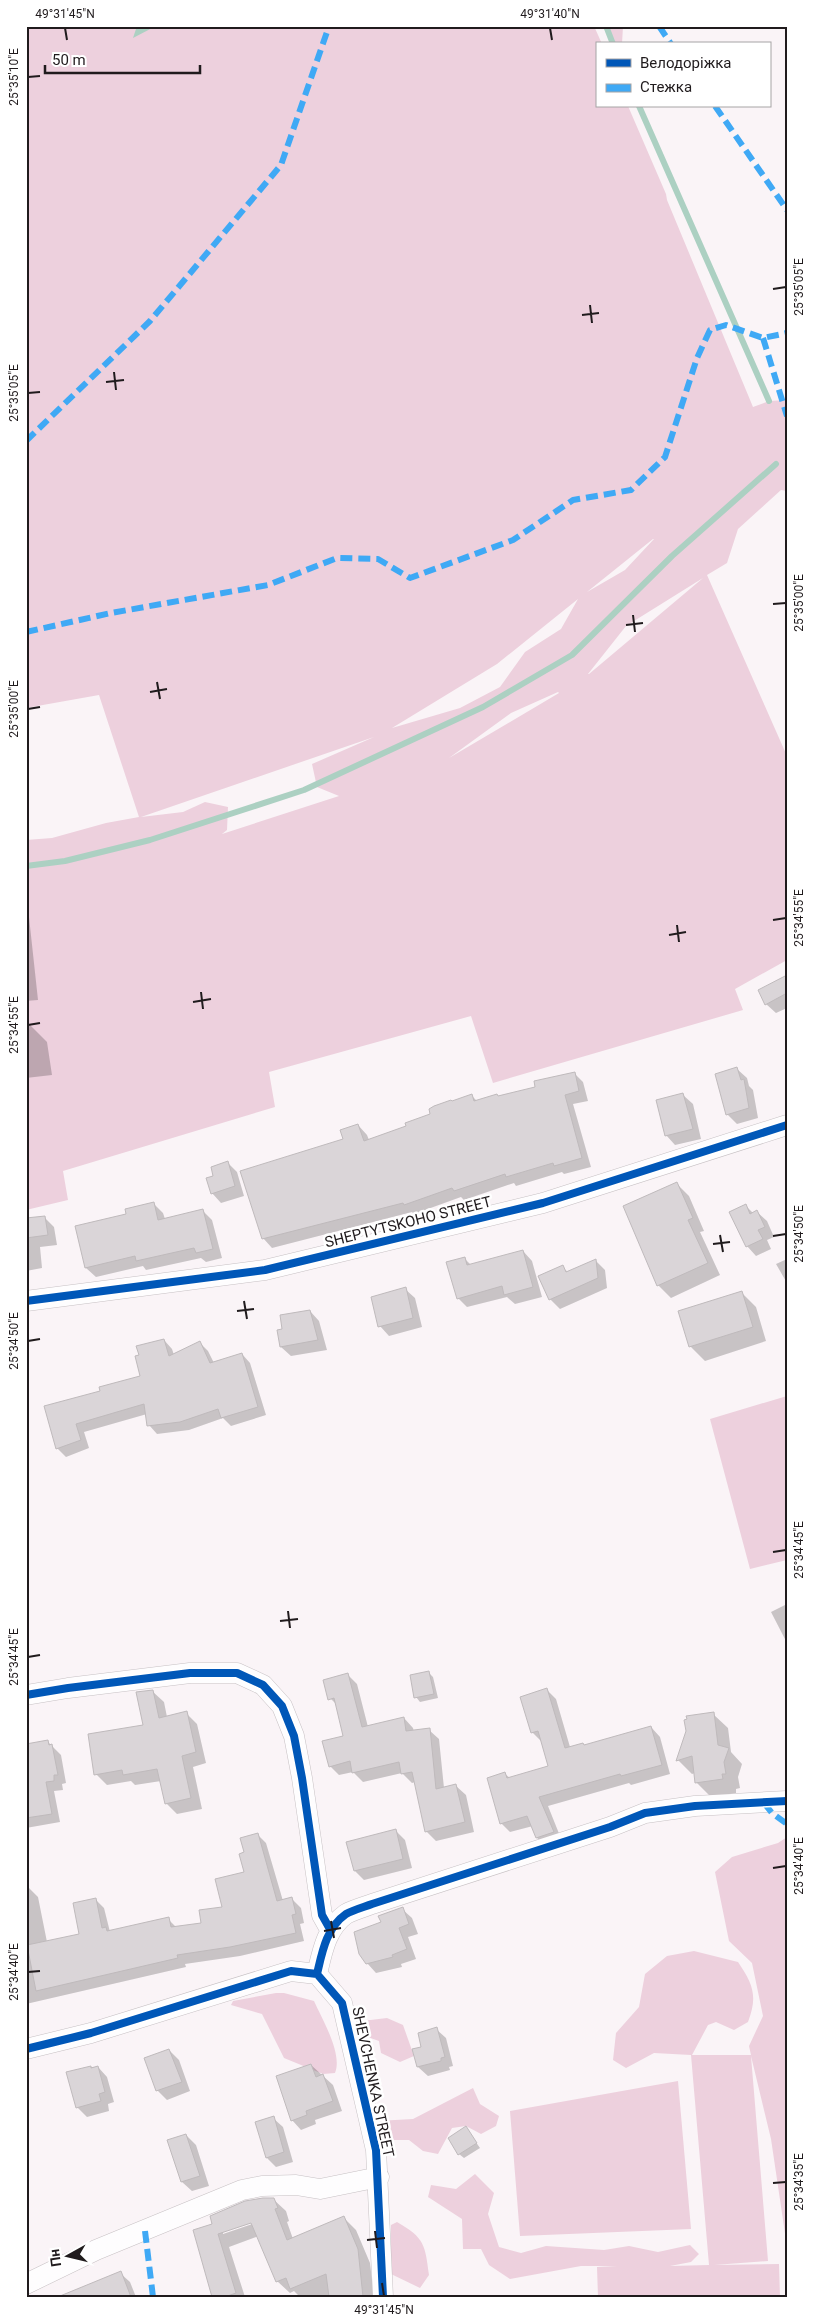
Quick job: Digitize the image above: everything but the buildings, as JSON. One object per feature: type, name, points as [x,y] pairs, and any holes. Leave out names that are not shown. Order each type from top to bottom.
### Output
[{"type":"street","name":"SHEPTYTSKOHO STREET","points":[[26,1301],[265,1270],[543,1203],[787,1124]]},
{"type":"street","points":[[26,1695],[190,1674],[237,1673],[264,1685],[282,1706],[294,1736],[322,1915],[331,1931]]},
{"type":"street","points":[[26,2049],[91,2032],[291,1971],[317,1974],[325,1942],[331,1931],[346,1914],[610,1827],[646,1813],[695,1806],[787,1801]]},
{"type":"street","name":"SHEVCHENKA STREET","points":[[317,1974],[342,2003],[376,2150],[379,2177],[383,2297]]},
{"type":"street","points":[[26,2284],[96,2250],[242,2190],[262,2186],[296,2185],[320,2189],[379,2177]]},
{"type":"shaded area","points":[[26,26],[594,26],[601,42],[596,42],[596,108],[629,108],[753,407],[769,401],[787,400],[787,491],[781,490],[738,529],[727,563],[707,575],[787,756],[787,960],[735,989],[743,1010],[493,1083],[471,1016],[269,1072],[275,1107],[63,1171],[68,1200],[26,1210],[26,840],[52,838],[106,823],[139,817],[99,695],[26,708]],"holes":[[[653,539],[625,570],[587,592]],[[703,578],[589,674],[588,674],[626,626]],[[578,599],[561,629],[525,652],[500,687],[460,708],[392,728],[497,664]],[[559,693],[449,758],[511,713]],[[374,737],[312,764],[317,787],[339,796],[222,834],[227,830],[228,807],[205,802],[183,812],[141,817]]]},
{"type":"shaded area","points":[[137,26],[156,26],[133,38]]},
{"type":"shaded area","points":[[604,26],[623,26],[622,42],[613,42]]},
{"type":"shaded area","points":[[787,1396],[787,1560],[750,1569],[710,1419]]},
{"type":"shaded area","points":[[787,1837],[787,2247],[771,2139],[751,2056],[768,2261],[714,2265],[779,2264],[780,2297],[598,2297],[597,2267],[617,2266],[581,2266],[510,2279],[489,2265],[481,2249],[463,2249],[462,2219],[428,2197],[431,2185],[456,2189],[475,2174],[494,2193],[488,2214],[499,2247],[521,2253],[546,2246],[604,2250],[629,2246],[658,2252],[690,2245],[699,2254],[691,2262],[670,2266],[709,2265],[691,2055],[654,2053],[626,2068],[613,2060],[616,2033],[639,2007],[645,1974],[667,1956],[694,1951],[738,1962],[750,1984],[753,2005],[748,2022],[734,2030],[716,2022],[708,2025],[692,2055],[751,2055],[749,2046],[763,2016],[752,1963],[729,1941],[715,1872],[732,1857],[778,1843]]},
{"type":"shaded area","points":[[284,1993],[314,2001],[334,2047],[337,2065],[335,2073],[323,2074],[284,2058],[262,2014],[231,2005],[233,2001]]},
{"type":"shaded area","points":[[387,2018],[403,2025],[414,2056],[400,2062],[381,2053],[379,2041],[359,2034],[354,2022]]},
{"type":"shaded area","points":[[678,2081],[691,2229],[520,2236],[510,2111]]},
{"type":"shaded area","points":[[473,2088],[480,2104],[499,2116],[496,2126],[481,2134],[466,2126],[452,2128],[438,2154],[423,2151],[409,2140],[385,2140],[377,2121],[413,2119]]},
{"type":"shaded area","points":[[397,2222],[413,2233],[422,2243],[429,2275],[420,2288],[391,2274],[391,2225]]},
{"type":"waterway","points":[[606,26],[612,42]]},
{"type":"waterway","points":[[640,108],[769,401]]},
{"type":"waterway","points":[[26,866],[65,861],[150,840],[304,790],[483,707],[572,655],[672,556],[776,464]]},
{"type":"marked path","points":[[26,441],[150,321],[281,165],[329,26]]},
{"type":"marked path","points":[[659,26],[670,42]]},
{"type":"marked path","points":[[716,108],[787,210]]},
{"type":"marked path","points":[[26,632],[111,613],[268,585],[337,558],[378,559],[410,578],[513,540],[573,500],[631,490],[665,457],[697,358],[710,330],[726,325],[763,338],[787,333]]},
{"type":"marked path","points":[[763,338],[787,416]]},
{"type":"marked path","points":[[764,1803],[772,1813],[787,1824]]},
{"type":"marked path","points":[[145,2231],[153,2297]]},
{"type":"cycle path","points":[[26,1301],[265,1270],[543,1203],[787,1125]]},
{"type":"cycle path","points":[[26,1695],[190,1673],[237,1673],[263,1685],[282,1706],[294,1736],[322,1915],[331,1931]]},
{"type":"cycle path","points":[[317,1974],[329,1934],[339,1920],[355,1910],[610,1827],[645,1813],[695,1806],[787,1801]]},
{"type":"cycle path","points":[[26,2049],[91,2033],[291,1971],[317,1974],[342,2003],[376,2150],[383,2297]]}]
